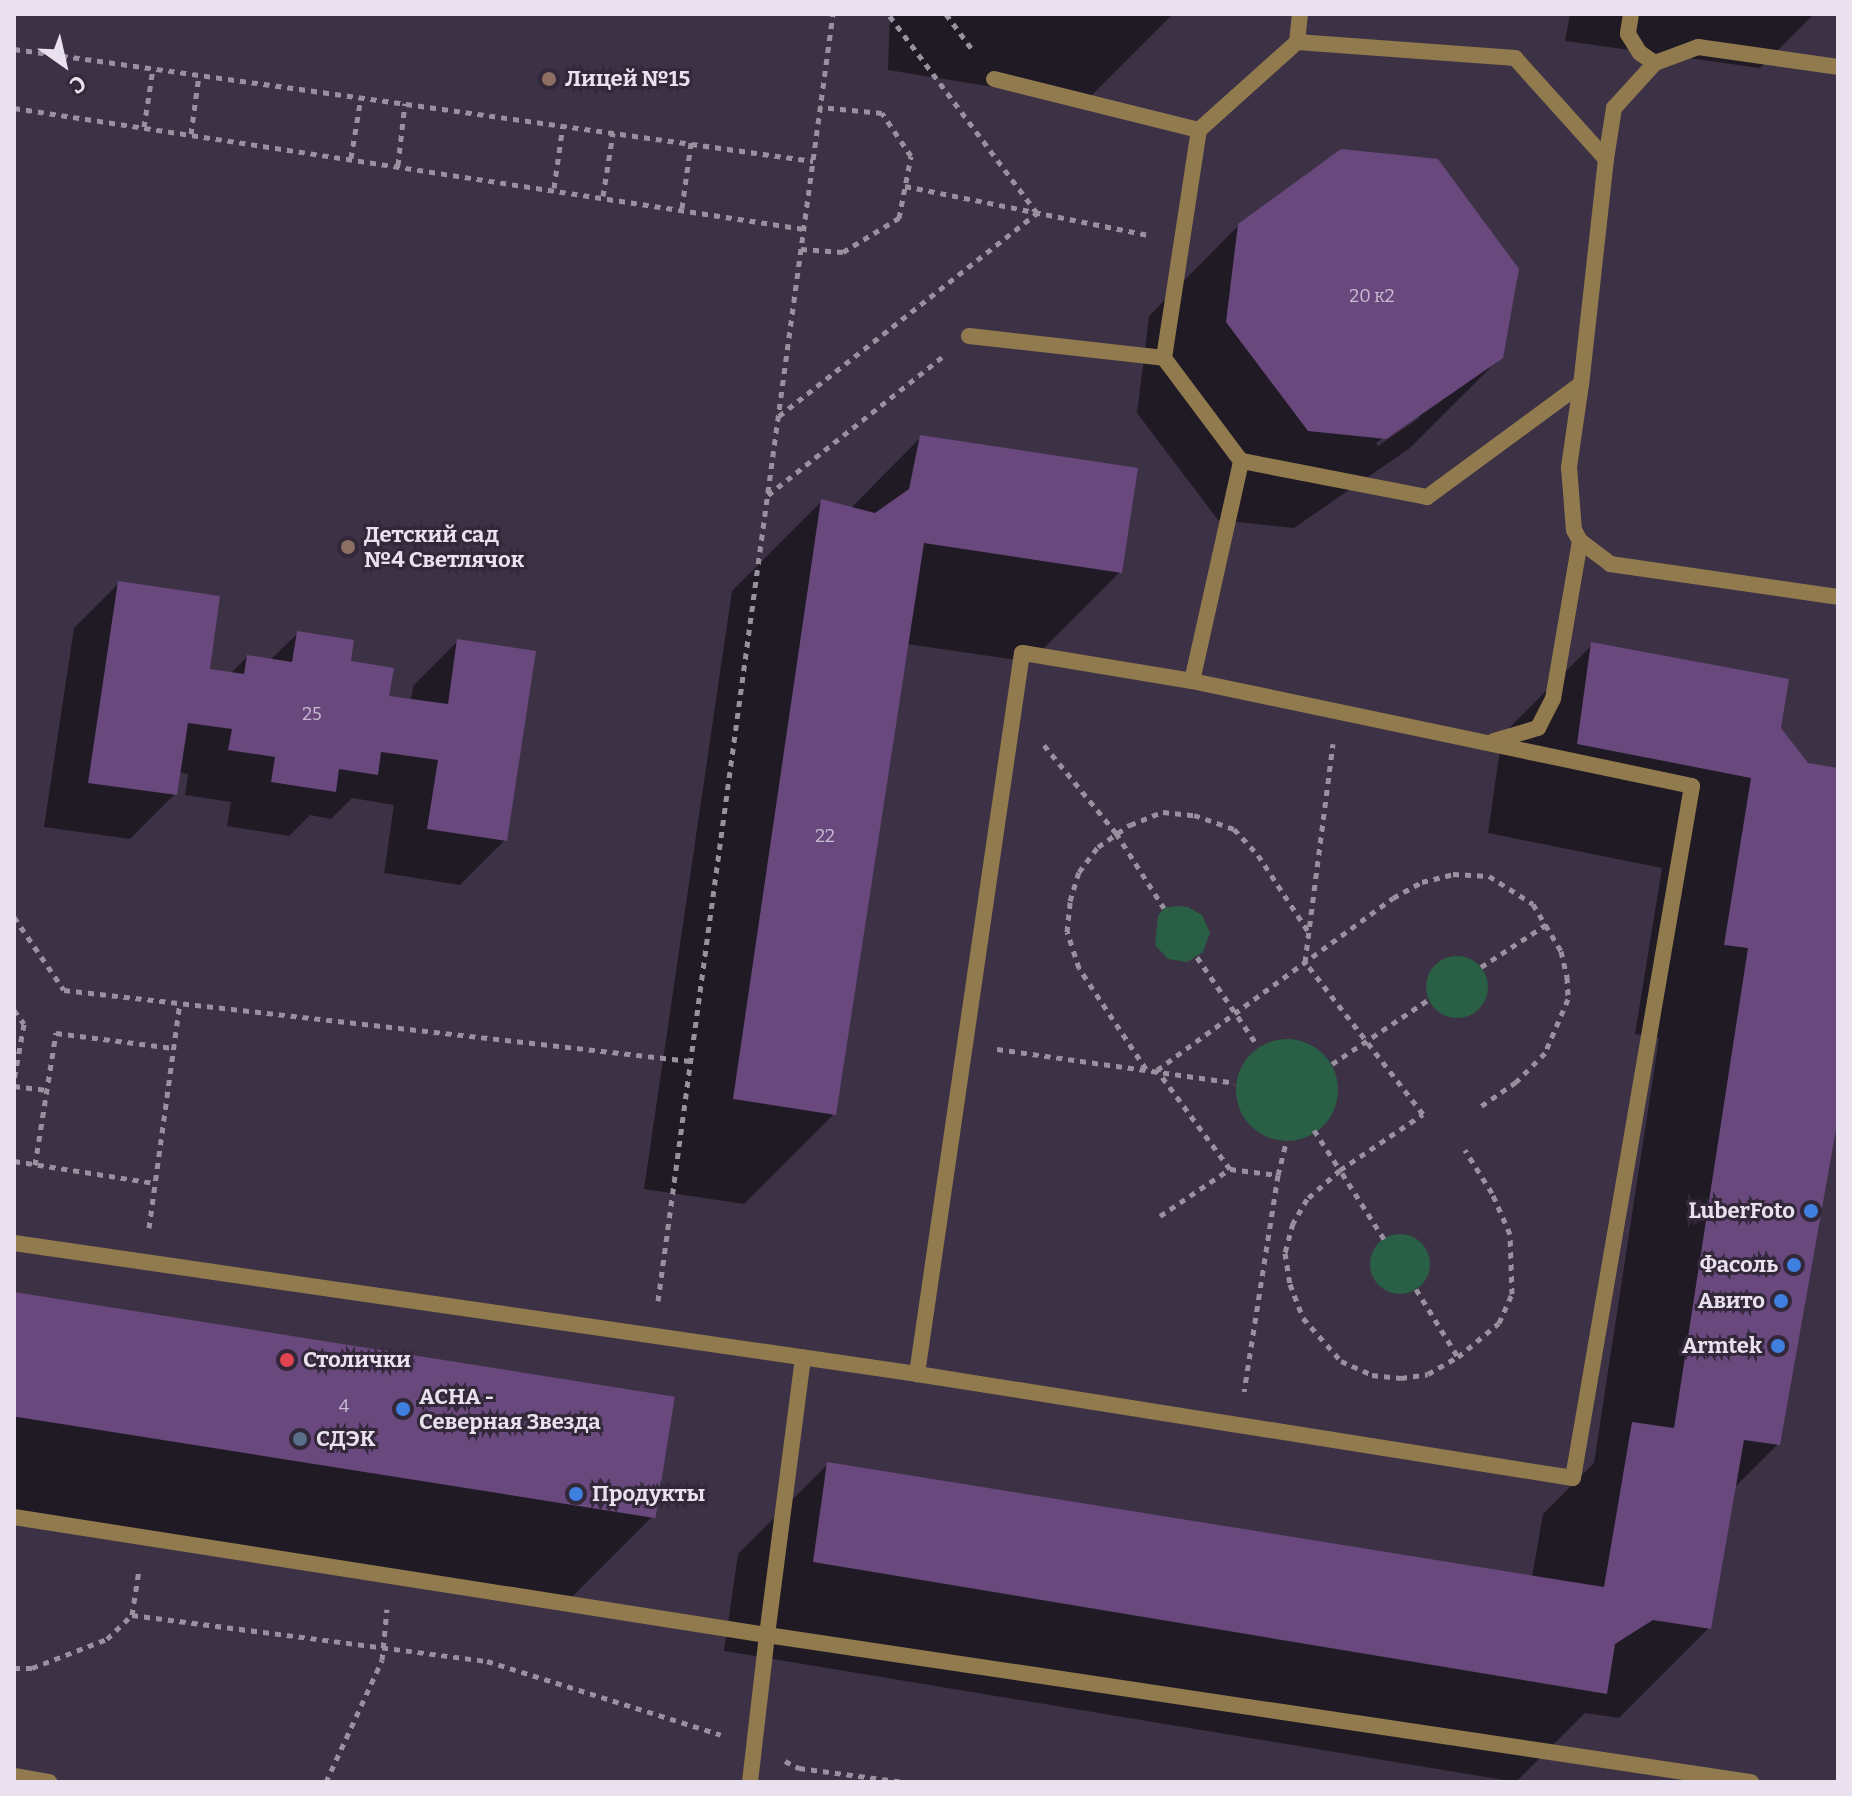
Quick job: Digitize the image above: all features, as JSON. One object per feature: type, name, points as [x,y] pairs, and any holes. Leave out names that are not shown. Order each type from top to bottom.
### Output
[{"type":"street","points":[[1300,14],[1297,42],[1199,130],[1164,358],[1241,461],[1427,497],[1581,384]]},
{"type":"street","points":[[1631,14],[1628,34],[1640,53],[1655,63]]},
{"type":"street","points":[[1297,42],[1515,58],[1606,159]]},
{"type":"street","points":[[1838,67],[1698,47],[1655,63],[1614,108],[1569,467],[1574,530],[1580,541],[1610,564],[1838,597]]},
{"type":"street","points":[[994,79],[1199,130]]},
{"type":"street","points":[[969,336],[1164,358]]},
{"type":"street","points":[[1192,681],[1241,461]]},
{"type":"street","points":[[1487,743],[1538,728],[1553,699],[1580,541]]},
{"type":"street","points":[[14,1243],[917,1374],[1573,1478],[1692,786],[1192,681],[1022,653],[917,1374]]},
{"type":"street","points":[[750,1782],[803,1357]]},
{"type":"street","points":[[14,1517],[767,1635],[1751,1782]]},
{"type":"street","points":[[14,1776],[49,1782]]},
{"type":"path","points":[[653,1336],[833,14]]},
{"type":"path","points":[[888,14],[1037,213]]},
{"type":"path","points":[[946,14],[994,79]]},
{"type":"path","points":[[14,49],[813,161]]},
{"type":"path","points":[[144,127],[153,68]]},
{"type":"path","points":[[191,134],[199,75]]},
{"type":"path","points":[[351,158],[361,97]]},
{"type":"path","points":[[398,165],[405,103]]},
{"type":"path","points":[[801,249],[843,252],[899,218],[911,156],[882,113],[820,107]]},
{"type":"path","points":[[14,108],[554,188],[804,229]]},
{"type":"path","points":[[554,188],[563,125]]},
{"type":"path","points":[[603,196],[613,133]]},
{"type":"path","points":[[682,208],[691,143]]},
{"type":"path","points":[[905,186],[1181,242]]},
{"type":"path","points":[[779,416],[1037,213]]},
{"type":"path","points":[[767,496],[969,336]]},
{"type":"path","points":[[1014,707],[1116,833],[1164,908]]},
{"type":"path","points":[[1339,712],[1305,962],[1423,1114],[1340,1170],[1307,1199],[1293,1223],[1285,1253],[1290,1284],[1303,1318],[1341,1361],[1372,1375],[1401,1378],[1428,1374],[1458,1357],[1499,1323],[1512,1294],[1514,1268],[1510,1234],[1492,1193],[1465,1150]]},
{"type":"path","points":[[1146,1069],[1079,968],[1067,932],[1070,901],[1079,872],[1098,847],[1116,833],[1163,812],[1194,815],[1234,829],[1258,855],[1309,932]]},
{"type":"path","points":[[1157,1070],[1393,898],[1422,882],[1453,874],[1489,876],[1510,886],[1533,904],[1547,924],[1561,951],[1568,999],[1545,1053],[1516,1082],[1477,1109]]},
{"type":"path","points":[[14,917],[64,990],[691,1061]]},
{"type":"path","points":[[1481,967],[1547,924]]},
{"type":"path","points":[[1197,957],[1258,1046]]},
{"type":"path","points":[[1332,1064],[1428,1000]]},
{"type":"path","points":[[144,1262],[180,1003]]},
{"type":"path","points":[[14,1010],[24,1024],[14,1083],[47,1090]]},
{"type":"path","points":[[35,1165],[56,1033],[173,1048]]},
{"type":"path","points":[[965,1043],[1235,1083]]},
{"type":"path","points":[[1157,1070],[1230,1169]]},
{"type":"path","points":[[1314,1130],[1384,1239]]},
{"type":"path","points":[[1239,1425],[1278,1175],[1286,1142]]},
{"type":"path","points":[[14,1161],[155,1183]]},
{"type":"path","points":[[1160,1216],[1230,1169],[1278,1175]]},
{"type":"path","points":[[1416,1289],[1458,1357]]},
{"type":"path","points":[[14,1668],[32,1668],[107,1639],[132,1615],[145,1537]]},
{"type":"path","points":[[326,1782],[382,1660],[391,1576]]},
{"type":"path","points":[[132,1615],[487,1661],[754,1746],[799,1768],[904,1782]]},
{"type":"green space","points":[[1188,907],[1202,915],[1210,933],[1203,952],[1187,962],[1168,959],[1155,945],[1158,916],[1164,908]]},
{"type":"green space","points":[[1457,956],[1479,965],[1488,987],[1479,1009],[1457,1018],[1435,1009],[1426,987],[1435,965]]},
{"type":"green space","points":[[1287,1039],[1307,1043],[1323,1054],[1334,1070],[1338,1090],[1334,1110],[1323,1126],[1307,1137],[1287,1141],[1267,1137],[1251,1126],[1240,1110],[1236,1090],[1240,1070],[1251,1054],[1267,1043]]},
{"type":"green space","points":[[1400,1234],[1421,1243],[1430,1264],[1421,1285],[1400,1294],[1379,1285],[1370,1264],[1379,1243]]},
{"type":"building","points":[[1341,149],[1438,159],[1519,269],[1503,358],[1386,439],[1308,431],[1226,322],[1238,224]]},
{"type":"building","points":[[920,435],[1138,468],[1122,573],[924,543],[836,1115],[733,1099],[821,499],[875,513],[909,489]]},
{"type":"building","points":[[118,581],[220,596],[210,669],[244,674],[247,655],[292,662],[297,631],[354,640],[351,661],[394,668],[389,696],[448,704],[457,639],[536,651],[507,841],[427,829],[438,760],[381,752],[378,775],[339,769],[336,792],[271,782],[275,757],[228,750],[232,729],[188,723],[177,795],[88,783]]},
{"type":"building","points":[[1591,642],[1789,679],[1781,728],[1808,763],[1838,768],[1838,1118],[1780,1445],[1744,1440],[1711,1629],[1653,1620],[1615,1644],[1607,1694],[813,1562],[827,1462],[1604,1587],[1632,1422],[1674,1428],[1748,948],[1724,945],[1751,778],[1577,744]]},
{"type":"building","points":[[14,1292],[675,1397],[656,1518],[14,1417]]},
{"type":"place","name":"Лицей №15","points":[[549,79]]},
{"type":"place","name":"Детский сад №4 Светлячок","points":[[348,547]]},
{"type":"place","name":"LuberFoto","points":[[1811,1211]]},
{"type":"place","name":"Фасоль","points":[[1794,1265]]},
{"type":"place","name":"Авито","points":[[1781,1301]]},
{"type":"place","name":"Armtek","points":[[1778,1346]]},
{"type":"place","name":"Столички","points":[[287,1360]]},
{"type":"place","name":"АСНА - Северная Звезда","points":[[403,1409]]},
{"type":"place","name":"СДЭК","points":[[300,1439]]},
{"type":"place","name":"Продукты","points":[[576,1494]]}]
